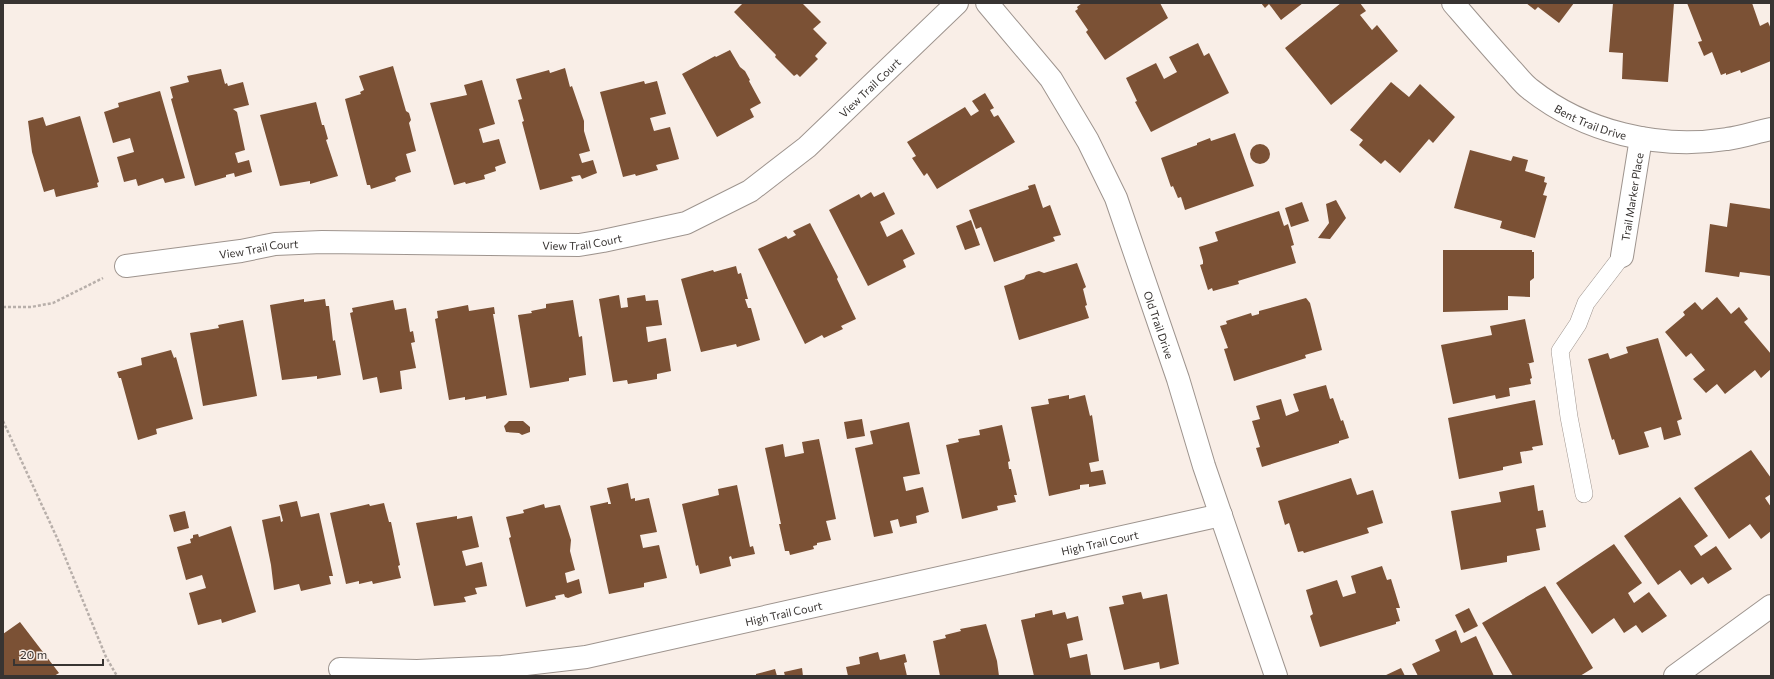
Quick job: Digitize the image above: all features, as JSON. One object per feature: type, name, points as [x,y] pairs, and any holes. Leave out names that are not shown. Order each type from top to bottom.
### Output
[{"type":"street","name":"View Trail Court","points":[[126,266],[241,251],[276,244],[322,242],[579,244],[603,242],[686,222],[750,191],[807,147],[957,3]]},
{"type":"street","name":"Old Trail Drive","points":[[987,3],[1054,84],[1088,141],[1116,198],[1178,379],[1221,515],[1276,676]]},
{"type":"street","name":"Bent Trail Drive","points":[[1453,3],[1529,88],[1554,106],[1582,120],[1611,131],[1641,138],[1670,142],[1698,142],[1727,139],[1771,129]]},
{"type":"street","name":"Trail Marker Place","points":[[1622,256],[1641,138]]},
{"type":"street","name":"High Trail Court","points":[[340,668],[417,671],[502,667],[586,657],[1221,515]]},
{"type":"street","points":[[1674,676],[1771,606]]},
{"type":"lane","points":[[1584,494],[1569,418],[1560,351],[1578,324],[1586,303],[1622,256]]},
{"type":"path","points":[[3,307],[31,307],[52,303],[126,266]]},
{"type":"path","points":[[3,421],[58,540],[106,657],[117,676]]},
{"type":"building","points":[[743,3],[802,3],[821,22],[813,29],[827,43],[815,56],[818,59],[800,77],[797,74],[794,76],[775,57],[776,55],[734,12]]},
{"type":"building","points":[[1082,3],[1160,3],[1168,18],[1105,60],[1086,32],[1088,30],[1075,11]]},
{"type":"building","points":[[1261,3],[1303,3],[1281,20],[1269,4],[1265,8]]},
{"type":"building","points":[[1341,3],[1360,3],[1366,11],[1360,15],[1372,30],[1377,25],[1398,51],[1331,105],[1285,48]]},
{"type":"building","points":[[1526,3],[1574,3],[1559,23],[1538,7],[1535,10]]},
{"type":"building","points":[[1613,3],[1674,3],[1668,82],[1622,79],[1623,53],[1609,52]]},
{"type":"building","points":[[1687,3],[1752,3],[1760,26],[1768,22],[1771,29],[1771,61],[1741,73],[1740,70],[1726,75],[1726,73],[1721,75],[1712,52],[1704,56],[1698,42],[1702,41]]},
{"type":"building","points":[[1198,43],[1204,56],[1209,53],[1229,93],[1151,132],[1135,102],[1137,101],[1126,78],[1156,63],[1164,79],[1177,72],[1169,57]]},
{"type":"building","points":[[730,50],[740,67],[745,71],[761,103],[750,109],[754,117],[717,137],[682,74],[715,56],[716,57]]},
{"type":"building","points":[[393,66],[406,111],[409,113],[411,120],[409,123],[416,151],[406,154],[411,172],[398,176],[395,178],[396,181],[371,189],[370,185],[367,185],[345,99],[361,94],[360,92],[364,90],[359,76]]},
{"type":"building","points":[[565,68],[570,87],[572,86],[584,121],[584,131],[590,151],[579,154],[582,163],[593,160],[597,173],[582,179],[580,175],[571,177],[573,181],[540,190],[522,122],[524,121],[518,100],[522,99],[516,79],[549,70],[550,73]]},
{"type":"building","points":[[221,69],[225,84],[227,83],[228,86],[243,82],[249,105],[233,109],[237,112],[245,150],[235,153],[238,163],[249,160],[252,172],[235,177],[234,173],[226,175],[226,177],[195,186],[171,99],[173,98],[170,87],[189,82],[187,76]]},
{"type":"building","points":[[482,80],[495,124],[479,129],[483,143],[499,139],[506,163],[495,167],[496,171],[484,175],[485,179],[466,184],[465,182],[454,185],[430,103],[467,95],[464,85]]},
{"type":"building","points":[[644,81],[645,84],[657,81],[666,114],[650,118],[654,131],[670,127],[679,159],[656,165],[658,170],[636,176],[635,174],[623,177],[600,92]]},
{"type":"building","points":[[1391,82],[1409,97],[1420,84],[1455,117],[1433,143],[1429,139],[1400,173],[1385,160],[1381,164],[1359,145],[1363,140],[1350,130]]},
{"type":"building","points":[[160,91],[185,178],[165,183],[163,178],[138,186],[136,179],[124,182],[117,157],[134,152],[130,138],[113,143],[104,112],[119,107],[118,103]]},
{"type":"building","points":[[985,93],[994,108],[990,110],[994,117],[998,115],[1015,142],[937,189],[927,173],[924,176],[912,158],[916,156],[907,142],[965,107],[971,116],[979,111],[972,101]]},
{"type":"building","points":[[316,102],[322,125],[324,125],[328,139],[326,140],[338,176],[310,184],[310,181],[280,186],[260,115]]},
{"type":"building","points":[[80,116],[99,182],[97,183],[98,187],[56,197],[54,189],[44,192],[32,152],[28,121],[43,117],[46,126]]},
{"type":"building","points":[[1235,133],[1254,186],[1185,210],[1181,197],[1178,198],[1173,186],[1171,187],[1161,158],[1197,145],[1197,143],[1210,138],[1211,141]]},
{"type":"building","points":[[1256,144],[1264,144],[1270,150],[1270,158],[1264,164],[1256,164],[1250,158],[1250,150]]},
{"type":"building","points":[[1470,150],[1511,161],[1513,156],[1528,160],[1525,171],[1545,177],[1544,182],[1547,183],[1543,195],[1547,196],[1535,238],[1500,228],[1502,221],[1454,208]]},
{"type":"building","points":[[1035,184],[1043,208],[1050,205],[1061,235],[1053,237],[1055,241],[994,262],[981,227],[976,229],[969,210],[1029,189],[1028,186]]},
{"type":"building","points":[[871,192],[874,197],[884,192],[895,214],[880,222],[887,237],[902,229],[915,254],[903,260],[906,267],[868,286],[829,210],[859,194],[861,198]]},
{"type":"building","points":[[1336,200],[1346,218],[1330,239],[1318,238],[1329,223],[1326,204]]},
{"type":"building","points":[[1302,202],[1309,221],[1291,227],[1285,208]]},
{"type":"building","points":[[1730,203],[1771,209],[1771,276],[1740,272],[1739,277],[1705,272],[1710,224],[1727,227]]},
{"type":"building","points":[[1279,211],[1284,226],[1288,224],[1294,245],[1291,246],[1296,263],[1238,281],[1239,284],[1213,291],[1212,288],[1208,290],[1200,265],[1203,264],[1203,261],[1199,247],[1218,241],[1215,232]]},
{"type":"building","points":[[971,220],[980,245],[965,250],[956,226]]},
{"type":"building","points":[[810,223],[838,277],[837,279],[856,319],[841,326],[843,329],[824,338],[822,335],[805,344],[758,249],[786,236],[788,239],[796,235],[793,231]]},
{"type":"building","points":[[1443,250],[1532,250],[1532,252],[1534,252],[1534,278],[1530,281],[1530,297],[1508,296],[1508,310],[1443,312]]},
{"type":"building","points":[[1077,263],[1086,287],[1083,289],[1087,305],[1085,306],[1089,318],[1019,340],[1004,286],[1024,279],[1026,275],[1039,271],[1044,273]]},
{"type":"building","points":[[736,266],[738,274],[741,273],[748,299],[745,299],[748,308],[751,308],[760,340],[737,347],[736,344],[701,352],[681,279],[713,270],[714,272]]},
{"type":"building","points":[[619,295],[621,308],[628,307],[627,298],[645,295],[646,301],[658,300],[662,325],[646,327],[648,342],[666,338],[671,371],[657,374],[657,379],[628,384],[627,380],[613,382],[599,299]]},
{"type":"building","points":[[1717,297],[1731,314],[1739,307],[1748,319],[1744,322],[1771,354],[1771,369],[1761,378],[1755,370],[1725,394],[1717,384],[1706,393],[1693,379],[1705,370],[1691,353],[1686,357],[1665,332],[1685,315],[1683,312],[1695,302],[1702,310]]},
{"type":"building","points":[[1306,298],[1310,303],[1322,350],[1305,355],[1306,358],[1234,381],[1224,349],[1228,348],[1220,326],[1227,324],[1226,321],[1251,313],[1252,316],[1259,314],[1259,311]]},
{"type":"building","points":[[304,299],[304,302],[325,299],[326,306],[329,306],[333,341],[335,340],[341,375],[317,379],[317,376],[282,380],[270,305]]},
{"type":"building","points":[[393,300],[395,310],[406,308],[410,332],[413,331],[415,342],[411,343],[416,368],[400,371],[402,389],[380,393],[377,377],[363,380],[350,313],[353,312],[352,308]]},
{"type":"building","points":[[573,300],[579,337],[582,336],[586,375],[569,378],[569,381],[530,388],[518,315],[532,313],[531,311],[546,308],[546,304]]},
{"type":"building","points":[[468,305],[469,311],[494,307],[495,314],[493,314],[507,395],[486,399],[486,396],[465,400],[465,397],[449,400],[435,319],[438,318],[437,311]]},
{"type":"building","points":[[1525,319],[1534,362],[1527,364],[1529,364],[1532,378],[1530,379],[1531,384],[1509,388],[1510,396],[1496,399],[1495,395],[1453,404],[1441,345],[1492,335],[1490,326]]},
{"type":"building","points":[[243,320],[257,396],[203,406],[190,333],[219,328],[218,325]]},
{"type":"building","points":[[1658,338],[1682,419],[1677,421],[1681,435],[1664,440],[1661,427],[1644,432],[1649,447],[1619,455],[1614,439],[1612,440],[1588,359],[1608,353],[1610,359],[1628,353],[1626,347]]},
{"type":"building","points":[[171,350],[174,358],[176,357],[193,419],[156,429],[157,434],[138,440],[121,378],[119,378],[117,372],[142,365],[141,358]]},
{"type":"building","points":[[1326,385],[1330,399],[1333,398],[1349,438],[1339,441],[1339,443],[1262,467],[1256,448],[1260,447],[1252,421],[1260,419],[1256,406],[1281,399],[1286,416],[1299,411],[1293,394]]},
{"type":"building","points":[[1069,395],[1069,399],[1085,395],[1090,416],[1092,415],[1099,461],[1089,463],[1091,472],[1103,470],[1106,484],[1089,487],[1089,484],[1080,485],[1080,489],[1049,496],[1031,407],[1049,404],[1048,399]]},
{"type":"building","points":[[1535,400],[1543,445],[1532,447],[1533,450],[1520,452],[1522,463],[1503,467],[1503,470],[1459,479],[1448,418]]},
{"type":"building","points":[[862,419],[865,436],[847,439],[844,422]]},
{"type":"building","points":[[509,421],[523,421],[530,427],[530,432],[522,435],[519,433],[506,432],[504,426]]},
{"type":"building","points":[[909,422],[920,474],[903,477],[906,491],[923,487],[929,512],[916,516],[917,523],[900,527],[898,519],[890,521],[893,533],[874,537],[855,448],[873,444],[870,431]]},
{"type":"building","points":[[1002,425],[1010,461],[1008,462],[1009,469],[1011,469],[1017,495],[1014,495],[1016,502],[997,506],[998,510],[962,519],[946,445],[959,442],[958,439],[980,435],[979,430]]},
{"type":"building","points":[[819,439],[836,519],[826,521],[831,540],[817,543],[817,545],[813,546],[814,549],[790,555],[789,551],[785,551],[779,524],[781,524],[765,448],[783,444],[785,457],[804,453],[802,442]]},
{"type":"building","points":[[1751,450],[1771,478],[1771,494],[1765,498],[1771,507],[1771,531],[1761,539],[1750,524],[1729,539],[1694,488]]},
{"type":"building","points":[[1351,478],[1357,495],[1373,490],[1383,523],[1367,528],[1369,533],[1304,553],[1303,551],[1298,552],[1289,523],[1285,525],[1278,501]]},
{"type":"building","points":[[628,483],[631,499],[635,498],[635,501],[649,498],[657,532],[640,535],[643,548],[659,545],[667,578],[644,583],[644,587],[609,594],[590,506],[608,502],[608,504],[611,504],[607,488]]},
{"type":"building","points":[[737,485],[750,547],[753,546],[755,554],[732,559],[731,556],[729,557],[731,566],[700,574],[698,565],[696,566],[682,504],[719,495],[718,489]]},
{"type":"building","points":[[1534,485],[1538,511],[1543,510],[1546,527],[1536,529],[1540,550],[1507,556],[1507,562],[1461,570],[1451,511],[1501,502],[1499,492]]},
{"type":"building","points":[[1680,497],[1708,536],[1694,546],[1701,556],[1716,546],[1732,569],[1708,584],[1703,577],[1691,585],[1680,570],[1658,585],[1624,536]]},
{"type":"building","points":[[297,501],[301,517],[319,513],[333,576],[329,576],[331,584],[301,591],[299,584],[274,590],[271,565],[262,520],[280,516],[281,522],[283,521],[279,505]]},
{"type":"building","points":[[384,503],[389,522],[391,522],[400,565],[398,566],[401,578],[373,584],[372,581],[359,584],[359,581],[346,584],[330,513],[369,504],[370,506]]},
{"type":"building","points":[[544,504],[545,508],[560,505],[571,540],[570,551],[575,570],[565,573],[567,583],[579,579],[582,593],[568,598],[565,597],[564,594],[555,596],[556,599],[526,607],[509,538],[511,537],[506,517],[524,513],[523,510]]},
{"type":"building","points":[[185,511],[189,528],[174,532],[169,515]]},
{"type":"building","points":[[457,516],[457,519],[472,516],[479,547],[462,551],[466,566],[482,562],[487,586],[475,588],[477,594],[464,597],[466,602],[434,606],[416,523]]},
{"type":"building","points":[[231,526],[256,612],[222,623],[221,619],[198,625],[189,593],[206,588],[202,575],[186,580],[177,547],[191,543],[190,539],[193,538],[193,535],[198,534],[199,537]]},
{"type":"building","points":[[1614,544],[1642,583],[1628,593],[1634,603],[1649,592],[1667,616],[1642,633],[1636,625],[1624,633],[1614,618],[1592,634],[1556,583]]},
{"type":"building","points":[[1382,566],[1387,580],[1391,579],[1400,608],[1396,608],[1400,621],[1396,622],[1396,624],[1320,647],[1310,616],[1313,614],[1306,590],[1337,580],[1343,597],[1356,593],[1351,576]]},
{"type":"building","points":[[1545,586],[1593,668],[1580,676],[1513,676],[1482,623]]},
{"type":"building","points":[[1141,592],[1143,599],[1167,594],[1179,664],[1160,669],[1159,662],[1124,670],[1109,607],[1124,604],[1122,596]]},
{"type":"building","points":[[1469,608],[1478,626],[1464,633],[1455,615]]},
{"type":"building","points":[[1052,610],[1053,615],[1065,612],[1067,619],[1078,616],[1083,640],[1067,644],[1070,658],[1087,654],[1091,676],[1034,676],[1021,620],[1035,617],[1035,614]]},
{"type":"building","points":[[20,622],[59,673],[54,676],[3,676],[3,634]]},
{"type":"building","points":[[986,624],[997,661],[999,676],[940,676],[933,641],[946,638],[945,635],[961,631],[960,629]]},
{"type":"building","points":[[1456,630],[1461,643],[1476,636],[1494,676],[1418,676],[1412,664],[1440,651],[1435,640]]},
{"type":"building","points":[[878,652],[880,660],[905,654],[907,662],[904,663],[907,676],[848,676],[846,667],[860,664],[859,657]]},
{"type":"building","points":[[802,668],[803,676],[785,676],[784,672]]},
{"type":"building","points":[[1401,668],[1405,676],[1384,676]]},
{"type":"building","points":[[775,669],[777,676],[756,676],[756,674]]}]
